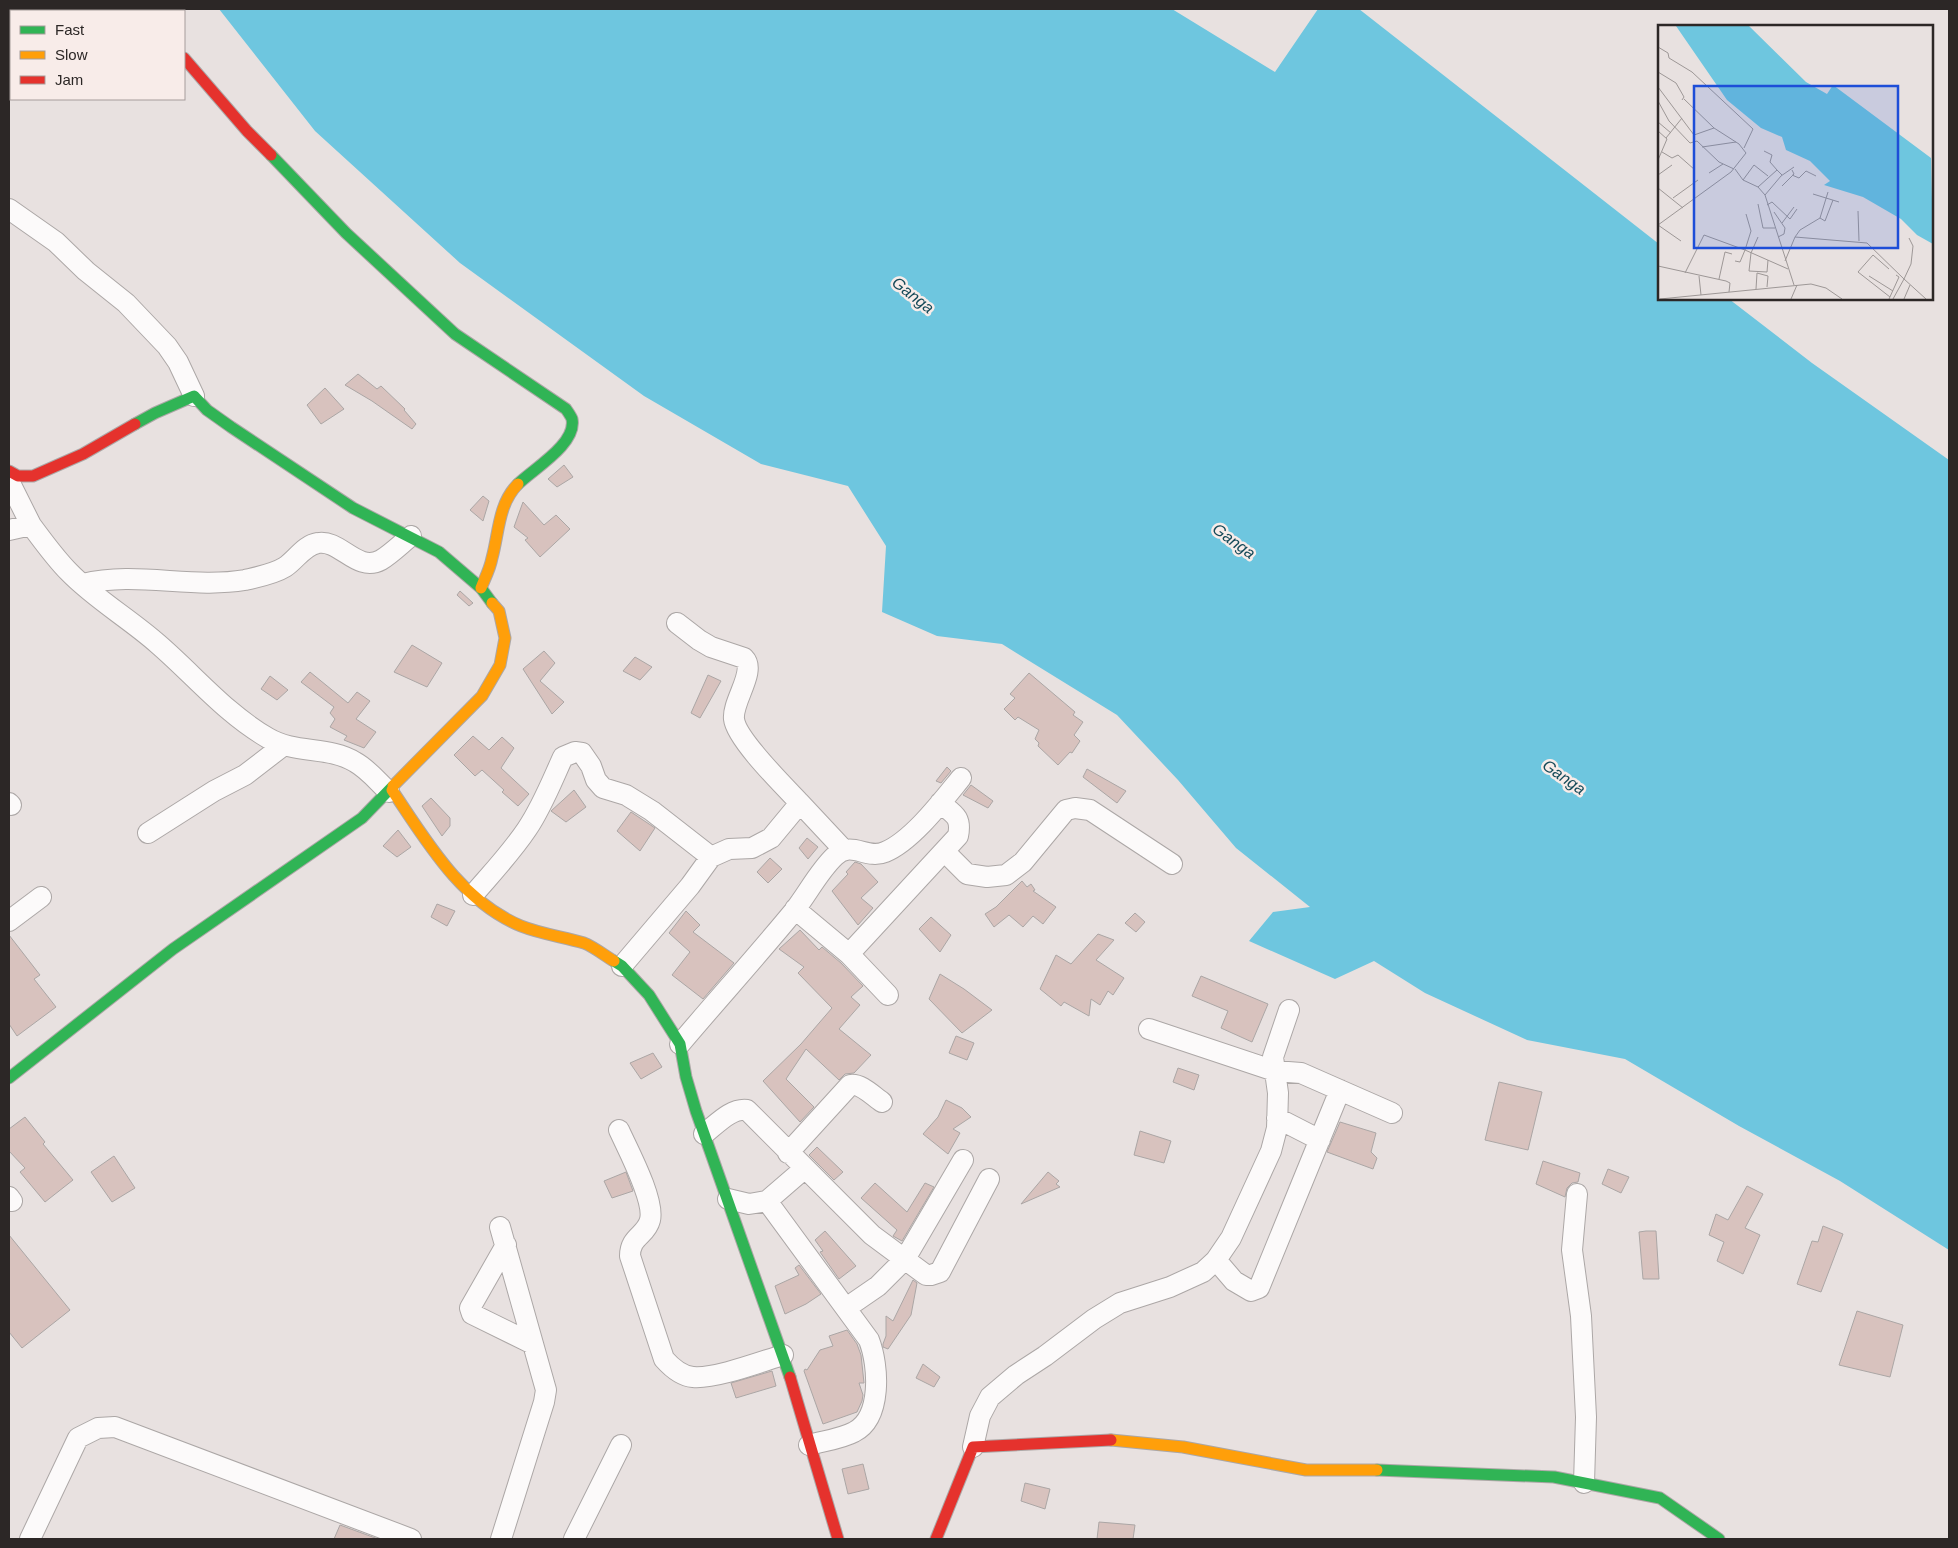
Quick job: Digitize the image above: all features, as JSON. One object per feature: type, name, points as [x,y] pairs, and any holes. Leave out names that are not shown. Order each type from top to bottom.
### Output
[{"type":"street","points":[[185,59],[247,130],[346,233],[455,334],[566,409],[569,414],[572,420],[570,435],[560,448],[515,487],[504,504],[500,514],[493,557],[481,588]]},
{"type":"street","points":[[9,209],[56,242],[86,271],[126,303],[167,346],[178,362],[194,396],[207,410],[353,508],[439,552],[481,588],[499,611],[505,638],[500,665],[482,696],[362,818],[173,949],[9,1078]]},
{"type":"street","points":[[9,471],[18,476],[33,476],[83,454],[155,413],[194,396]]},
{"type":"street","points":[[9,481],[31,525],[70,573],[157,643],[219,703],[244,723],[270,739],[292,748],[344,756],[355,762],[390,791],[444,866],[473,896],[504,918],[523,927],[586,944],[622,966],[649,995],[680,1044],[686,1077],[704,1134],[783,1355],[838,1539]]},
{"type":"street","points":[[9,530],[31,525]]},
{"type":"street","points":[[83,584],[103,579],[127,578],[179,582],[242,580],[261,577],[284,568],[307,547],[323,542],[335,546],[359,561],[380,561],[410,536]]},
{"type":"street","points":[[677,623],[699,640],[746,660],[748,667],[746,681],[734,706],[736,729],[766,765],[843,849]]},
{"type":"street","points":[[148,833],[245,775],[284,745]]},
{"type":"street","points":[[473,896],[517,844],[528,828],[563,757],[575,752],[582,753],[591,766],[596,780],[603,788],[626,795],[652,811],[711,858]]},
{"type":"street","points":[[680,1044],[795,909],[834,857],[843,849],[852,849],[872,854],[885,852],[906,838],[961,778]]},
{"type":"street","points":[[622,966],[690,886],[711,858],[729,849],[752,848],[771,838],[800,803]]},
{"type":"street","points":[[848,954],[958,836],[960,827],[956,815],[940,803]]},
{"type":"street","points":[[944,852],[967,874],[987,877],[1006,875],[1023,862],[1066,810],[1075,808],[1090,810],[1172,864]]},
{"type":"street","points":[[9,921],[41,897]]},
{"type":"street","points":[[795,909],[848,954],[888,995]]},
{"type":"street","points":[[936,1539],[973,1447],[980,1416],[990,1397],[1016,1375],[1094,1319],[1120,1303],[1170,1287],[1203,1272],[1216,1260],[1231,1238],[1259,1179],[1277,1128],[1278,1093],[1273,1057],[1289,1010]]},
{"type":"street","points":[[1149,1029],[1275,1071],[1301,1073],[1392,1113]]},
{"type":"street","points":[[788,1153],[845,1088],[850,1085],[861,1086],[882,1102]]},
{"type":"street","points":[[1216,1260],[1234,1281],[1251,1291],[1260,1288],[1340,1090]]},
{"type":"street","points":[[704,1134],[732,1112],[740,1109],[747,1110],[872,1235],[926,1275],[940,1272],[990,1180]]},
{"type":"street","points":[[1277,1118],[1320,1140]]},
{"type":"street","points":[[619,1130],[647,1194],[650,1208],[650,1220],[646,1229],[633,1240],[630,1256],[664,1360],[676,1371],[692,1377],[710,1376],[783,1355]]},
{"type":"street","points":[[846,1308],[878,1286],[904,1259],[964,1160]]},
{"type":"street","points":[[728,1199],[749,1204],[767,1201],[804,1169]]},
{"type":"street","points":[[1576,1194],[1572,1250],[1581,1316],[1585,1399],[1584,1483]]},
{"type":"street","points":[[767,1201],[869,1340],[875,1354],[874,1404],[867,1420],[854,1432],[809,1445]]},
{"type":"street","points":[[501,1539],[544,1402],[546,1390],[503,1236],[470,1308],[472,1314],[480,1320],[533,1344]]},
{"type":"street","points":[[30,1539],[78,1438],[98,1428],[115,1427],[411,1539]]},
{"type":"street","points":[[973,1447],[1119,1440],[1183,1446],[1306,1470],[1410,1470],[1554,1477],[1660,1498],[1719,1539]]},
{"type":"street","points":[[574,1539],[621,1445]]},
{"type":"water","name":"Ganga","points":[[219,9],[1172,9],[1275,72],[1318,9],[1359,9],[1658,243],[1658,300],[1730,300],[1812,363],[1949,460],[1949,1250],[1840,1181],[1739,1126],[1625,1059],[1527,1040],[1425,993],[1374,961],[1335,979],[1249,941],[1273,912],[1310,907],[1236,848],[1178,780],[1117,715],[1002,644],[937,636],[882,612],[886,546],[848,486],[761,464],[644,396],[460,263],[315,131]]},
{"type":"building","points":[[358,374],[377,389],[381,386],[405,409],[416,424],[412,429],[345,385]]},
{"type":"building","points":[[325,388],[344,409],[321,424],[307,405]]},
{"type":"building","points":[[564,465],[573,477],[557,487],[548,479]]},
{"type":"building","points":[[483,496],[489,501],[483,521],[470,510]]},
{"type":"building","points":[[523,502],[544,525],[556,515],[570,529],[540,557],[525,540],[528,538],[514,527]]},
{"type":"building","points":[[460,591],[473,603],[469,606],[457,595]]},
{"type":"building","points":[[412,645],[442,663],[427,687],[394,672]]},
{"type":"building","points":[[544,651],[555,663],[540,681],[564,702],[552,714],[523,669]]},
{"type":"building","points":[[635,657],[652,667],[640,680],[623,671]]},
{"type":"building","points":[[310,672],[348,703],[357,692],[370,701],[356,719],[376,732],[364,748],[344,740],[347,736],[330,727],[335,719],[330,713],[334,707],[301,682]]},
{"type":"building","points":[[1029,673],[1075,712],[1073,715],[1083,722],[1074,735],[1080,741],[1072,753],[1070,752],[1058,765],[1038,746],[1039,743],[1035,739],[1039,730],[1018,717],[1015,720],[1004,709],[1015,698],[1010,694]]},
{"type":"building","points":[[708,675],[721,681],[700,718],[691,713]]},
{"type":"building","points":[[270,676],[288,690],[277,700],[261,689]]},
{"type":"building","points":[[473,736],[489,750],[502,737],[514,748],[501,768],[529,794],[518,806],[482,770],[475,776],[454,755]]},
{"type":"building","points":[[947,767],[951,771],[941,783],[936,781]]},
{"type":"building","points":[[1087,769],[1126,791],[1117,803],[1083,777]]},
{"type":"building","points":[[971,785],[993,801],[988,808],[963,795]]},
{"type":"building","points":[[574,790],[586,807],[566,822],[551,811]]},
{"type":"building","points":[[431,798],[450,818],[450,826],[442,836],[422,806]]},
{"type":"building","points":[[631,812],[655,828],[640,851],[617,831]]},
{"type":"building","points":[[398,830],[411,847],[397,857],[383,846]]},
{"type":"building","points":[[807,838],[818,847],[808,859],[799,848]]},
{"type":"building","points":[[770,858],[782,869],[768,883],[757,872]]},
{"type":"building","points":[[855,862],[861,864],[878,882],[861,898],[873,908],[858,925],[832,891],[848,874],[846,872]]},
{"type":"building","points":[[1022,881],[1027,887],[1031,884],[1035,890],[1033,891],[1056,907],[1043,924],[1033,916],[1023,927],[1009,915],[994,927],[985,914],[996,907]]},
{"type":"building","points":[[437,904],[455,911],[447,926],[431,917]]},
{"type":"building","points":[[686,911],[700,925],[693,932],[734,963],[703,999],[672,975],[690,952],[669,933]]},
{"type":"building","points":[[1135,913],[1145,922],[1136,932],[1125,923]]},
{"type":"building","points":[[931,917],[951,935],[940,952],[919,929]]},
{"type":"building","points":[[800,930],[819,950],[822,947],[841,963],[863,986],[851,997],[860,1005],[839,1029],[871,1055],[854,1073],[845,1074],[839,1080],[806,1049],[786,1079],[814,1107],[800,1122],[763,1081],[801,1044],[832,1008],[798,973],[804,967],[779,949]]},
{"type":"building","points":[[1098,934],[1114,940],[1096,960],[1124,978],[1113,995],[1108,991],[1100,1005],[1091,999],[1089,1016],[1064,1002],[1061,1006],[1040,989],[1056,955],[1071,964]]},
{"type":"building","points":[[9,935],[40,975],[34,979],[56,1007],[17,1036],[9,1024]]},
{"type":"building","points":[[940,974],[992,1010],[962,1033],[929,999]]},
{"type":"building","points":[[1201,976],[1268,1004],[1252,1042],[1221,1028],[1228,1011],[1192,996]]},
{"type":"building","points":[[956,1036],[974,1043],[967,1060],[949,1053]]},
{"type":"building","points":[[653,1053],[662,1067],[641,1079],[630,1063]]},
{"type":"building","points":[[1178,1068],[1199,1075],[1194,1090],[1173,1082]]},
{"type":"building","points":[[1499,1082],[1542,1092],[1528,1150],[1485,1140]]},
{"type":"building","points":[[946,1100],[962,1108],[971,1117],[953,1129],[960,1133],[948,1154],[923,1134],[938,1117]]},
{"type":"building","points":[[25,1117],[45,1142],[43,1144],[73,1180],[45,1202],[20,1172],[25,1168],[9,1151],[9,1129]]},
{"type":"building","points":[[1340,1122],[1376,1133],[1371,1152],[1377,1158],[1373,1169],[1327,1152]]},
{"type":"building","points":[[1140,1131],[1171,1141],[1164,1163],[1134,1155]]},
{"type":"building","points":[[817,1147],[843,1172],[834,1180],[809,1155]]},
{"type":"building","points":[[114,1156],[135,1188],[112,1202],[91,1172]]},
{"type":"building","points":[[1543,1161],[1580,1173],[1578,1182],[1572,1183],[1567,1188],[1565,1197],[1536,1184]]},
{"type":"building","points":[[1608,1169],[1629,1177],[1621,1193],[1602,1184]]},
{"type":"building","points":[[626,1172],[633,1191],[612,1198],[604,1181]]},
{"type":"building","points":[[1048,1172],[1059,1181],[1056,1184],[1060,1187],[1021,1204]]},
{"type":"building","points":[[875,1183],[907,1212],[925,1183],[934,1187],[902,1241],[893,1236],[897,1230],[861,1198]]},
{"type":"building","points":[[1747,1186],[1763,1194],[1745,1228],[1760,1235],[1743,1274],[1717,1261],[1724,1242],[1709,1235],[1716,1214],[1728,1220]]},
{"type":"building","points":[[1823,1226],[1843,1234],[1821,1292],[1797,1284],[1812,1241],[1818,1242]]},
{"type":"building","points":[[825,1231],[856,1266],[839,1279],[820,1252],[823,1251],[815,1240]]},
{"type":"building","points":[[1656,1231],[1659,1279],[1643,1279],[1639,1232]]},
{"type":"building","points":[[9,1235],[70,1310],[22,1348],[9,1332]]},
{"type":"building","points":[[799,1265],[821,1294],[785,1314],[775,1286],[799,1275],[795,1268]]},
{"type":"building","points":[[913,1280],[917,1283],[911,1315],[888,1349],[883,1347],[886,1336],[886,1316],[893,1321]]},
{"type":"building","points":[[1857,1311],[1903,1325],[1890,1377],[1839,1365]]},
{"type":"building","points":[[847,1330],[857,1344],[861,1355],[864,1383],[859,1383],[863,1395],[862,1401],[857,1412],[823,1424],[804,1371],[805,1369],[807,1370],[820,1350],[833,1346],[829,1336]]},
{"type":"building","points":[[923,1364],[940,1377],[934,1387],[916,1378]]},
{"type":"building","points":[[772,1371],[776,1386],[736,1398],[731,1383]]},
{"type":"building","points":[[863,1464],[869,1489],[848,1494],[842,1469]]},
{"type":"building","points":[[1025,1483],[1050,1489],[1045,1509],[1021,1501]]},
{"type":"building","points":[[1099,1522],[1135,1525],[1133,1539],[1097,1539]]},
{"type":"building","points":[[340,1525],[378,1539],[334,1539]]},
{"type":"traffic: fast","points":[[271,155],[346,233],[455,334],[566,409],[572,419],[572,428],[568,438],[561,447],[518,484]]},
{"type":"traffic: fast","points":[[135,424],[194,396],[207,410],[231,427],[353,508],[439,552],[481,588],[492,603]]},
{"type":"traffic: fast","points":[[9,1078],[173,949],[362,818],[393,786]]},
{"type":"traffic: fast","points":[[614,961],[622,966],[649,995],[680,1044],[686,1077],[696,1111],[790,1377]]},
{"type":"traffic: fast","points":[[1377,1470],[1554,1477],[1660,1498],[1719,1539]]},
{"type":"traffic: slow","points":[[481,588],[489,570],[506,500],[518,484]]},
{"type":"traffic: slow","points":[[393,786],[482,696],[500,665],[505,638],[499,611],[492,603]]},
{"type":"traffic: slow","points":[[392,790],[432,849],[463,886],[480,902],[521,926],[584,943],[614,961]]},
{"type":"traffic: slow","points":[[1111,1440],[1183,1447],[1306,1470],[1377,1470]]},
{"type":"traffic: jam","points":[[185,59],[247,131],[271,155]]},
{"type":"traffic: jam","points":[[9,471],[18,476],[33,476],[83,454],[135,424]]},
{"type":"traffic: jam","points":[[790,1377],[838,1539]]},
{"type":"traffic: jam","points":[[936,1539],[973,1447],[1111,1440]]}]
